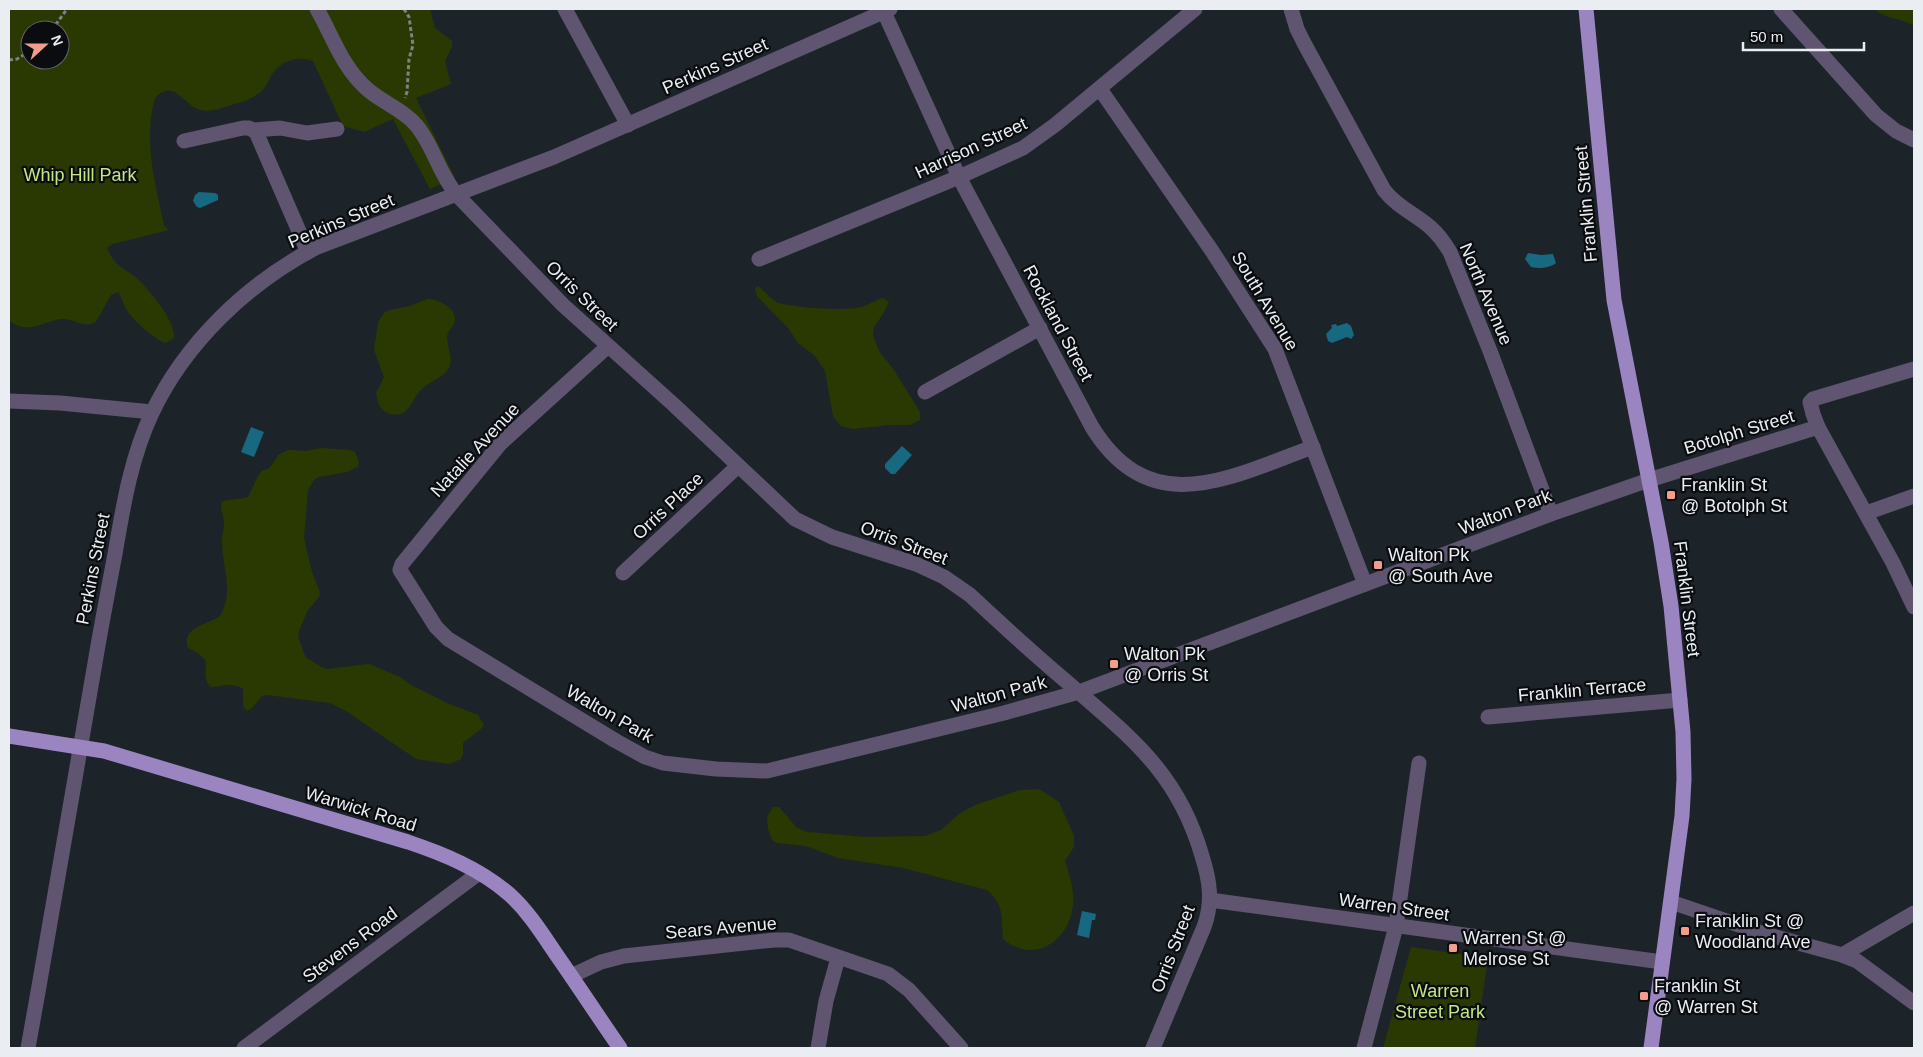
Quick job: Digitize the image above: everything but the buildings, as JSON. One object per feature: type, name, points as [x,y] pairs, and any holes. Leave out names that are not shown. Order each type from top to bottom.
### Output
[{"type":"main road","name":"Franklin Street","points":[[1586,9],[1613,292],[1668,582],[1680,700],[1684,762],[1684,797],[1651,1048]]},
{"type":"main road","name":"Warwick Road","points":[[9,736],[104,750],[443,854],[479,873],[501,888],[519,904],[540,931],[620,1048]]},
{"type":"street","name":"Orris Street","points":[[317,9],[336,49],[361,84],[375,96],[410,118],[421,131],[446,180],[457,195],[563,305],[674,405],[781,507],[804,525],[832,537],[916,564],[944,577],[970,596],[1079,692],[1150,758],[1174,790],[1184,808],[1196,835],[1210,887],[1210,900],[1204,927],[1153,1048]]},
{"type":"street","points":[[565,9],[628,125]]},
{"type":"street","name":"Harrison Street","points":[[759,259],[959,177],[1032,143],[1196,9]]},
{"type":"street","name":"North Avenue","points":[[1291,9],[1304,43],[1384,190],[1404,210],[1433,230],[1450,252],[1552,514]]},
{"type":"street","points":[[1781,9],[1876,115],[1896,132],[1914,140]]},
{"type":"street","name":"Perkins Street","points":[[28,1048],[121,518],[138,450],[152,412],[191,350],[230,309],[254,288],[308,252],[513,174],[887,10]]},
{"type":"street","name":"Rockland Street","points":[[887,10],[959,177],[1092,427],[1104,445],[1126,466],[1144,476],[1174,485],[1206,484],[1313,446]]},
{"type":"street","name":"South Avenue","points":[[1100,89],[1267,334],[1279,357],[1365,584]]},
{"type":"street","points":[[184,141],[243,128],[254,130],[280,128],[307,133],[337,129]]},
{"type":"street","points":[[254,130],[259,136],[308,252]]},
{"type":"street","points":[[925,392],[1040,328]]},
{"type":"street","name":"Natalie Avenue","points":[[400,566],[500,444],[608,346]]},
{"type":"street","points":[[1818,427],[1811,409],[1810,402],[1812,400],[1914,369]]},
{"type":"street","points":[[9,401],[70,404],[152,412]]},
{"type":"street","name":"Botolph Street","points":[[1649,480],[1818,427],[1866,513],[1914,607]]},
{"type":"street","name":"Orris Place","points":[[623,573],[738,466]]},
{"type":"street","name":"Walton Park","points":[[400,566],[402,575],[436,627],[448,639],[644,757],[663,763],[746,771],[776,770],[1004,713],[1079,692],[1552,514],[1649,480]]},
{"type":"street","points":[[1866,513],[1914,496]]},
{"type":"street","name":"Franklin Terrace","points":[[1488,717],[1680,700]]},
{"type":"street","points":[[1364,1048],[1396,926],[1419,763]]},
{"type":"street","name":"Stevens Road","points":[[244,1048],[479,873]]},
{"type":"street","name":"Warren Street","points":[[1210,900],[1662,962]]},
{"type":"street","points":[[1671,902],[1765,934],[1842,955],[1857,961],[1914,1003]]},
{"type":"street","points":[[1842,955],[1914,913]]},
{"type":"street","name":"Sears Avenue","points":[[571,976],[601,962],[624,956],[774,940],[795,942],[878,970],[898,980],[962,1048]]},
{"type":"street","points":[[818,1048],[826,1001],[838,958]]},
{"type":"path","points":[[59,20],[67,9]]},
{"type":"path","points":[[398,110],[407,92],[409,59],[412,45],[409,17],[404,9]]},
{"type":"green space","name":"Whip Hill Park","points":[[9,9],[430,9],[435,28],[452,41],[452,47],[445,61],[451,84],[416,98],[455,178],[430,189],[393,119],[364,132],[343,126],[313,61],[307,59],[290,60],[276,69],[260,93],[244,101],[215,110],[206,111],[195,108],[174,92],[162,92],[155,98],[150,130],[150,146],[164,225],[169,230],[113,244],[107,248],[117,264],[140,281],[156,300],[171,323],[174,338],[166,343],[151,334],[129,314],[118,292],[111,295],[96,322],[92,324],[62,319],[38,326],[19,326],[9,321]]},
{"type":"green space","points":[[1874,9],[1914,9],[1914,26],[1879,13]]},
{"type":"green space","points":[[758,286],[776,302],[803,307],[850,309],[882,298],[889,302],[874,327],[873,335],[879,351],[894,370],[920,412],[920,420],[910,425],[853,429],[841,426],[833,416],[825,371],[815,356],[798,343],[789,329],[757,296],[755,288]]},
{"type":"green space","points":[[427,299],[436,300],[445,305],[454,315],[455,322],[447,337],[451,357],[449,368],[420,391],[406,411],[395,415],[387,413],[379,405],[376,393],[384,377],[374,350],[378,323],[384,313],[389,310],[410,306]]},
{"type":"green space","points":[[321,448],[350,450],[355,452],[359,462],[358,467],[347,472],[319,477],[314,480],[308,490],[304,538],[312,572],[320,592],[319,597],[308,610],[299,631],[298,637],[306,658],[326,669],[369,664],[402,678],[411,685],[447,703],[478,715],[484,725],[463,743],[461,759],[450,764],[416,759],[346,711],[330,703],[267,695],[262,696],[247,711],[243,706],[243,689],[232,685],[211,687],[206,678],[206,661],[198,653],[188,648],[188,636],[192,631],[220,616],[224,607],[227,580],[222,541],[224,521],[221,508],[222,502],[248,497],[259,474],[272,465],[278,455],[288,450],[306,451]]},
{"type":"green space","points":[[1039,789],[1059,802],[1074,836],[1074,847],[1065,861],[1072,886],[1073,905],[1068,923],[1062,933],[1045,947],[1035,950],[1025,950],[1003,939],[1001,912],[997,901],[987,890],[903,868],[838,858],[806,846],[777,843],[772,840],[768,829],[767,817],[773,807],[779,807],[797,828],[808,832],[865,837],[925,836],[941,830],[959,814],[975,805],[1020,790]]},
{"type":"green space","name":"Warren Street Park","points":[[1411,947],[1488,958],[1475,1048],[1383,1048]]},
{"type":"water","points":[[199,192],[215,193],[218,195],[218,200],[200,208],[197,207],[193,201],[195,195]]},
{"type":"water","points":[[1528,253],[1553,254],[1556,263],[1544,268],[1531,267],[1525,259]]},
{"type":"water","points":[[1347,323],[1351,326],[1354,335],[1351,339],[1347,337],[1332,343],[1328,341],[1326,334],[1332,328],[1331,325],[1336,324],[1337,326]]},
{"type":"water","points":[[251,427],[264,432],[254,457],[241,452]]},
{"type":"water","points":[[902,446],[912,455],[895,474],[891,474],[885,468],[885,464]]},
{"type":"water","points":[[1082,911],[1096,914],[1095,920],[1092,920],[1089,938],[1077,935]]},
{"type":"place","name":"Franklin St @ Botolph St","points":[[1671,495]]},
{"type":"place","name":"Walton Pk @ South Ave","points":[[1378,565]]},
{"type":"place","name":"Walton Pk @ Orris St","points":[[1114,664]]},
{"type":"place","name":"Franklin St @ Woodland Ave","points":[[1685,931]]},
{"type":"place","name":"Warren St @ Melrose St","points":[[1453,948]]},
{"type":"place","name":"Franklin St @ Warren St","points":[[1644,996]]}]
